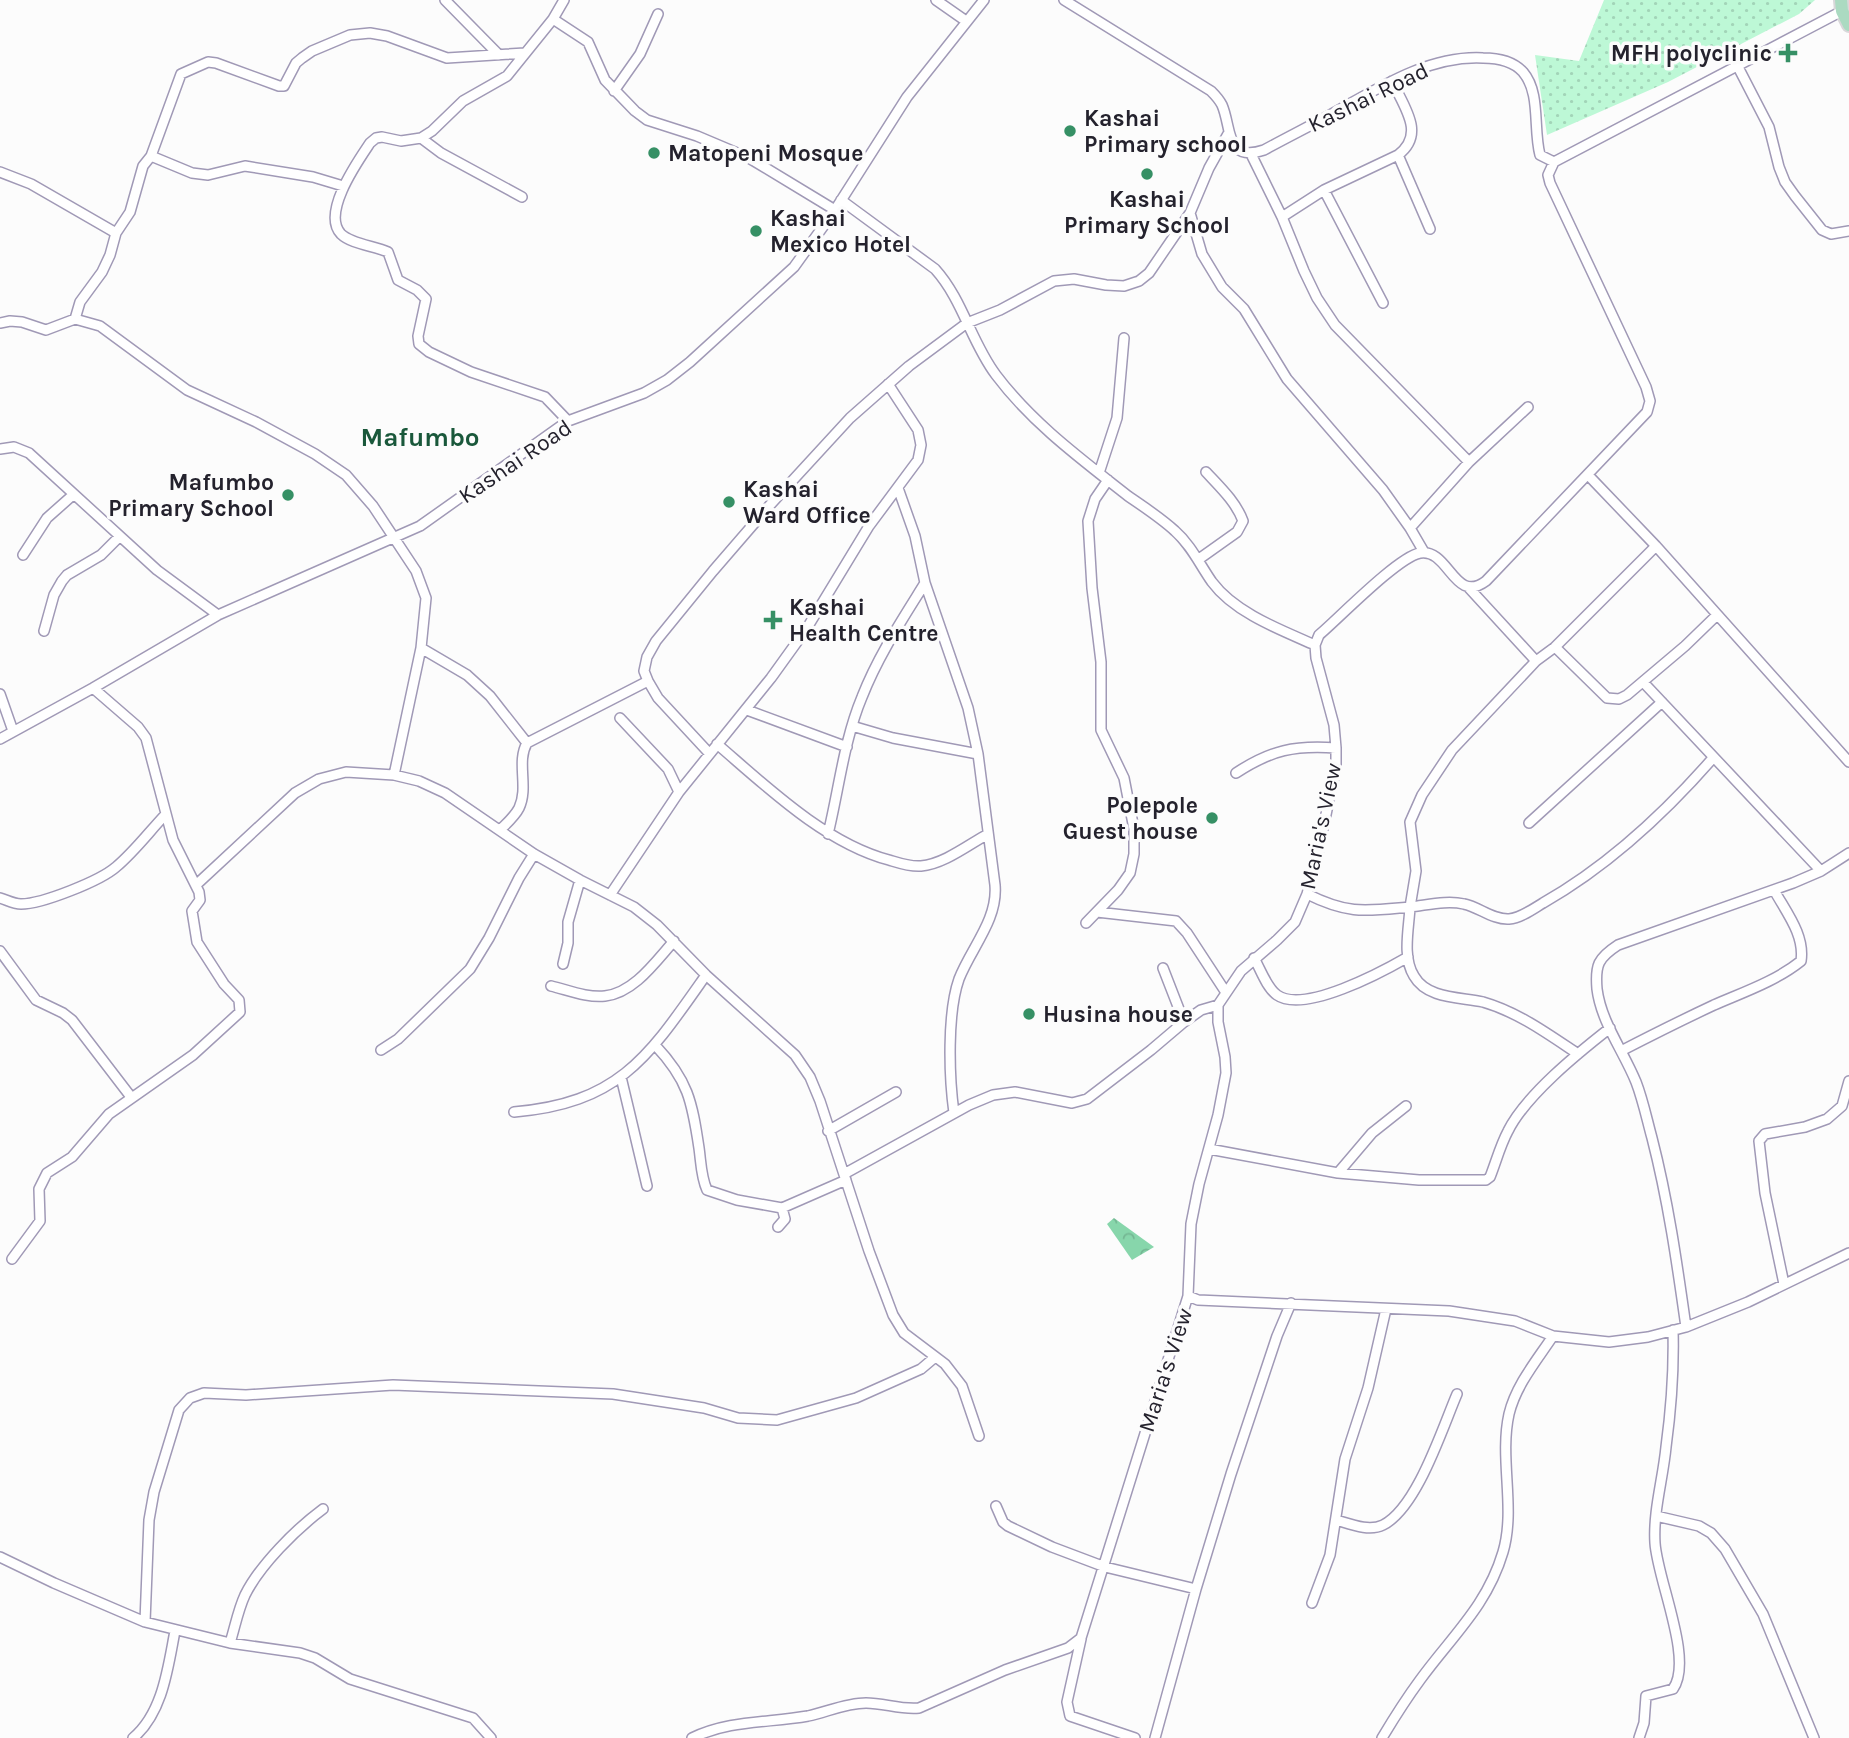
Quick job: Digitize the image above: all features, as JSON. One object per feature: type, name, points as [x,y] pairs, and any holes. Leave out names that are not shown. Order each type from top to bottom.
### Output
[{"type":"main road","points":[[1842,5],[1849,25]]},
{"type":"street","points":[[445,0],[499,55]]},
{"type":"street","points":[[564,0],[553,19],[507,76],[463,101],[421,138],[401,141],[382,137],[370,143],[343,187],[336,225],[342,235],[388,252],[398,280],[417,290],[426,299],[418,336],[419,344],[447,363],[545,397],[568,421]]},
{"type":"street","points":[[936,0],[966,21]]},
{"type":"street","name":"Kashai Road","points":[[0,738],[93,688],[218,615],[420,526],[568,421],[644,393],[667,380],[794,267],[835,210],[907,97],[984,0]]},
{"type":"street","points":[[1064,0],[1210,91],[1221,102],[1228,134],[1236,148],[1251,154],[1282,217],[1312,289],[1335,325],[1469,463]]},
{"type":"street","points":[[1469,588],[1477,588],[1486,581],[1637,425],[1647,412],[1650,401],[1646,387],[1550,183],[1548,175],[1554,162],[1737,65],[1842,5]]},
{"type":"street","points":[[614,91],[640,54],[658,14]]},
{"type":"street","points":[[553,19],[589,42],[605,80],[629,107],[647,120],[697,136],[749,158],[835,210]]},
{"type":"street","points":[[75,318],[80,302],[102,272],[116,233],[130,212],[143,166],[151,156],[181,74],[208,62],[279,86],[287,82],[296,64],[312,51],[350,35],[370,33],[387,36],[447,58],[525,53]]},
{"type":"street","name":"Kashai Road","points":[[1251,154],[1392,81],[1446,61],[1470,57],[1507,61],[1522,72],[1530,86],[1540,155],[1554,162]]},
{"type":"street","points":[[1737,65],[1769,127],[1779,167],[1790,189],[1822,230],[1831,234],[1849,231]]},
{"type":"street","points":[[1282,217],[1324,190],[1398,155],[1407,148],[1413,131],[1392,81]]},
{"type":"street","points":[[709,753],[658,698],[648,681],[645,671],[648,657],[656,641],[670,624],[778,496],[850,418],[888,384],[967,323],[1000,310],[1054,281],[1074,279],[1124,286],[1139,281],[1149,273],[1190,212],[1209,168],[1228,134]]},
{"type":"street","points":[[421,138],[441,153],[522,197]]},
{"type":"street","points":[[1398,155],[1430,229]]},
{"type":"street","points":[[151,156],[192,173],[208,175],[244,166],[313,177],[343,187]]},
{"type":"street","points":[[0,172],[31,184],[116,233]]},
{"type":"street","points":[[1324,190],[1383,303]]},
{"type":"street","points":[[841,200],[935,269],[947,282],[994,372],[1023,408],[1099,473],[1175,531],[1199,559],[1212,582],[1238,606],[1315,645],[1319,635],[1379,580],[1414,555],[1424,552]]},
{"type":"street","points":[[1190,212],[1202,254],[1222,287],[1244,309],[1287,379],[1383,490],[1424,552],[1434,556],[1469,588],[1536,661]]},
{"type":"street","points":[[0,323],[22,322],[46,330],[75,318],[100,326],[187,390],[256,422],[346,475],[394,536],[416,571],[426,598],[421,648],[394,775]]},
{"type":"street","points":[[1099,473],[1117,418],[1124,338]]},
{"type":"street","points":[[610,895],[679,792],[747,710],[807,628],[869,526],[918,460],[920,436],[912,418],[888,384]]},
{"type":"street","points":[[1410,528],[1469,463],[1528,407]]},
{"type":"street","points":[[0,449],[14,447],[29,453],[119,537],[180,589],[218,615]]},
{"type":"street","points":[[1199,559],[1237,532],[1243,521],[1241,513],[1206,472]]},
{"type":"street","points":[[1588,475],[1656,546],[1849,762]]},
{"type":"street","points":[[1086,923],[1118,890],[1130,873],[1134,853],[1134,829],[1124,778],[1101,730],[1101,662],[1088,521],[1095,499],[1108,480]]},
{"type":"street","points":[[898,488],[915,536],[925,583],[964,695],[978,754],[996,897],[993,913],[956,989],[950,1084],[954,1113]]},
{"type":"street","points":[[23,555],[47,519],[74,494]]},
{"type":"street","points":[[44,631],[54,595],[62,580],[101,555],[119,537]]},
{"type":"street","points":[[1578,1054],[1507,1011],[1484,1003],[1434,993],[1419,983],[1412,974],[1408,957],[1410,907],[1416,871],[1410,822],[1434,774],[1452,750],[1536,661],[1555,647],[1656,546]]},
{"type":"street","points":[[828,834],[852,726],[862,697],[885,647],[925,583]]},
{"type":"street","points":[[1555,647],[1607,698],[1619,699],[1643,682],[1717,615]]},
{"type":"street","name":"Maria's View","points":[[1135,1738],[1070,1716],[1067,1702],[1082,1637],[1188,1296],[1191,1224],[1226,1073],[1218,1005],[1225,991],[1254,958],[1295,922],[1307,894],[1336,766],[1334,725],[1315,645]]},
{"type":"street","points":[[421,648],[467,676],[490,696],[527,743]]},
{"type":"street","points":[[500,830],[514,815],[522,800],[522,757],[527,743],[648,681]]},
{"type":"street","points":[[1643,682],[1821,871]]},
{"type":"street","points":[[12,1259],[40,1221],[39,1189],[47,1172],[72,1157],[109,1114],[192,1055],[240,1012],[239,1000],[223,984],[197,942],[192,911],[200,900],[196,885],[173,840],[146,738],[138,727],[93,688]]},
{"type":"street","points":[[0,694],[13,732]]},
{"type":"street","points":[[1529,822],[1662,702]]},
{"type":"street","points":[[747,710],[847,747]]},
{"type":"street","points":[[620,718],[668,769],[679,792]]},
{"type":"street","points":[[852,726],[893,738],[978,754]]},
{"type":"street","points":[[718,744],[828,834],[857,850],[906,865],[921,866],[939,862],[988,834]]},
{"type":"street","points":[[1236,773],[1266,755],[1281,750],[1300,747],[1336,748]]},
{"type":"street","points":[[1307,894],[1329,905],[1354,910],[1456,903],[1500,918],[1518,916],[1583,879],[1611,858],[1674,802],[1713,758]]},
{"type":"street","points":[[196,885],[295,793],[319,779],[346,772],[394,775],[419,781],[445,793],[534,854],[634,907],[795,1055],[810,1077],[893,1315],[904,1333],[945,1364],[962,1386],[979,1436]]},
{"type":"street","points":[[0,898],[11,903],[24,904],[57,896],[102,877],[117,866],[165,815]]},
{"type":"street","points":[[1686,1327],[1675,1245],[1657,1157],[1636,1082],[1610,1028],[1598,993],[1596,971],[1602,955],[1618,945],[1774,890],[1821,871],[1849,853]]},
{"type":"street","points":[[381,1050],[398,1039],[470,969],[534,854]]},
{"type":"street","points":[[564,964],[569,915],[580,880]]},
{"type":"street","points":[[1621,1051],[1661,1030],[1756,988],[1801,961],[1803,947],[1800,938],[1774,890]]},
{"type":"street","points":[[1097,912],[1176,921],[1187,933],[1225,991]]},
{"type":"street","points":[[551,986],[586,995],[605,996],[617,993],[640,977],[674,941]]},
{"type":"street","points":[[0,951],[36,1000],[64,1013],[72,1020],[131,1097]]},
{"type":"street","points":[[1254,958],[1273,991],[1288,1000],[1315,997],[1359,983],[1408,957]]},
{"type":"street","points":[[1163,968],[1184,1022]]},
{"type":"street","points":[[514,1112],[547,1110],[607,1087],[655,1045],[706,975]]},
{"type":"street","points":[[655,1045],[684,1081],[707,1190],[737,1200],[782,1208],[845,1177],[954,1113],[993,1095],[1014,1093],[1080,1102],[1098,1092],[1200,1010],[1218,1005]]},
{"type":"street","points":[[1209,1149],[1338,1173],[1419,1180],[1486,1180],[1490,1177],[1508,1131],[1518,1115],[1578,1054],[1610,1028]]},
{"type":"street","points":[[621,1077],[647,1186]]},
{"type":"street","points":[[1784,1284],[1765,1193],[1759,1141],[1765,1134],[1805,1127],[1827,1119],[1842,1105],[1849,1081]]},
{"type":"street","points":[[828,1131],[896,1092]]},
{"type":"street","points":[[1338,1173],[1372,1133],[1406,1106]]},
{"type":"street","points":[[778,1227],[785,1219],[782,1208]]},
{"type":"street","points":[[1188,1296],[1198,1300],[1484,1315],[1515,1321],[1553,1336],[1609,1342],[1648,1337],[1686,1327],[1849,1253]]},
{"type":"street","points":[[1158,1737],[1196,1589],[1252,1408],[1291,1303]]},
{"type":"street","points":[[1312,1603],[1330,1555],[1345,1459],[1368,1388],[1386,1308]]},
{"type":"street","points":[[1639,1738],[1644,1723],[1646,1696],[1673,1689],[1678,1677],[1678,1639],[1655,1544],[1656,1516],[1667,1447],[1674,1354],[1673,1330]]},
{"type":"street","points":[[1382,1738],[1420,1680],[1488,1593],[1504,1549],[1507,1528],[1507,1432],[1514,1397],[1553,1336]]},
{"type":"street","points":[[145,1622],[149,1520],[154,1492],[179,1410],[196,1395],[221,1392],[246,1395],[393,1385],[613,1394],[704,1408],[758,1421],[787,1418],[856,1398],[921,1369],[934,1358]]},
{"type":"street","points":[[1336,1520],[1368,1528],[1383,1525],[1402,1512],[1414,1492],[1457,1394]]},
{"type":"street","points":[[996,1506],[1003,1522],[1008,1526],[1052,1547],[1105,1567],[1196,1589]]},
{"type":"street","points":[[230,1643],[239,1611],[250,1587],[302,1525],[323,1509]]},
{"type":"street","points":[[1656,1516],[1699,1526],[1711,1533],[1725,1549],[1763,1614],[1814,1738]]},
{"type":"street","points":[[0,1557],[145,1622],[230,1643],[300,1653],[315,1658],[351,1679],[473,1718],[491,1738]]},
{"type":"street","points":[[133,1738],[150,1721],[175,1631]]},
{"type":"street","points":[[692,1738],[727,1726],[807,1716],[852,1704],[919,1708],[1005,1670],[1068,1648],[1082,1637]]},
{"type":"green space","points":[[1604,0],[1815,0],[1799,14],[1668,82],[1547,135],[1535,55],[1579,61]]},
{"type":"green space","points":[[1114,1218],[1154,1247],[1132,1260],[1107,1224]]},
{"type":"place","name":"MFH polyclinic","points":[[1788,53]]},
{"type":"place","name":"Kashai Primary school","points":[[1070,131]]},
{"type":"place","name":"Matopeni Mosque","points":[[654,153]]},
{"type":"place","name":"Kashai Primary School","points":[[1147,174]]},
{"type":"place","name":"Kashai Mexico Hotel","points":[[756,231]]},
{"type":"place","name":"Mafumbo Primary School","points":[[288,495]]},
{"type":"place","name":"Kashai Ward Office","points":[[729,502]]},
{"type":"place","name":"Kashai Health Centre","points":[[773,620]]},
{"type":"place","name":"Polepole Guest house","points":[[1212,818]]},
{"type":"place","name":"Husina house","points":[[1029,1014]]},
{"type":"district","name":"Mafumbo","points":[[420,437]]}]
